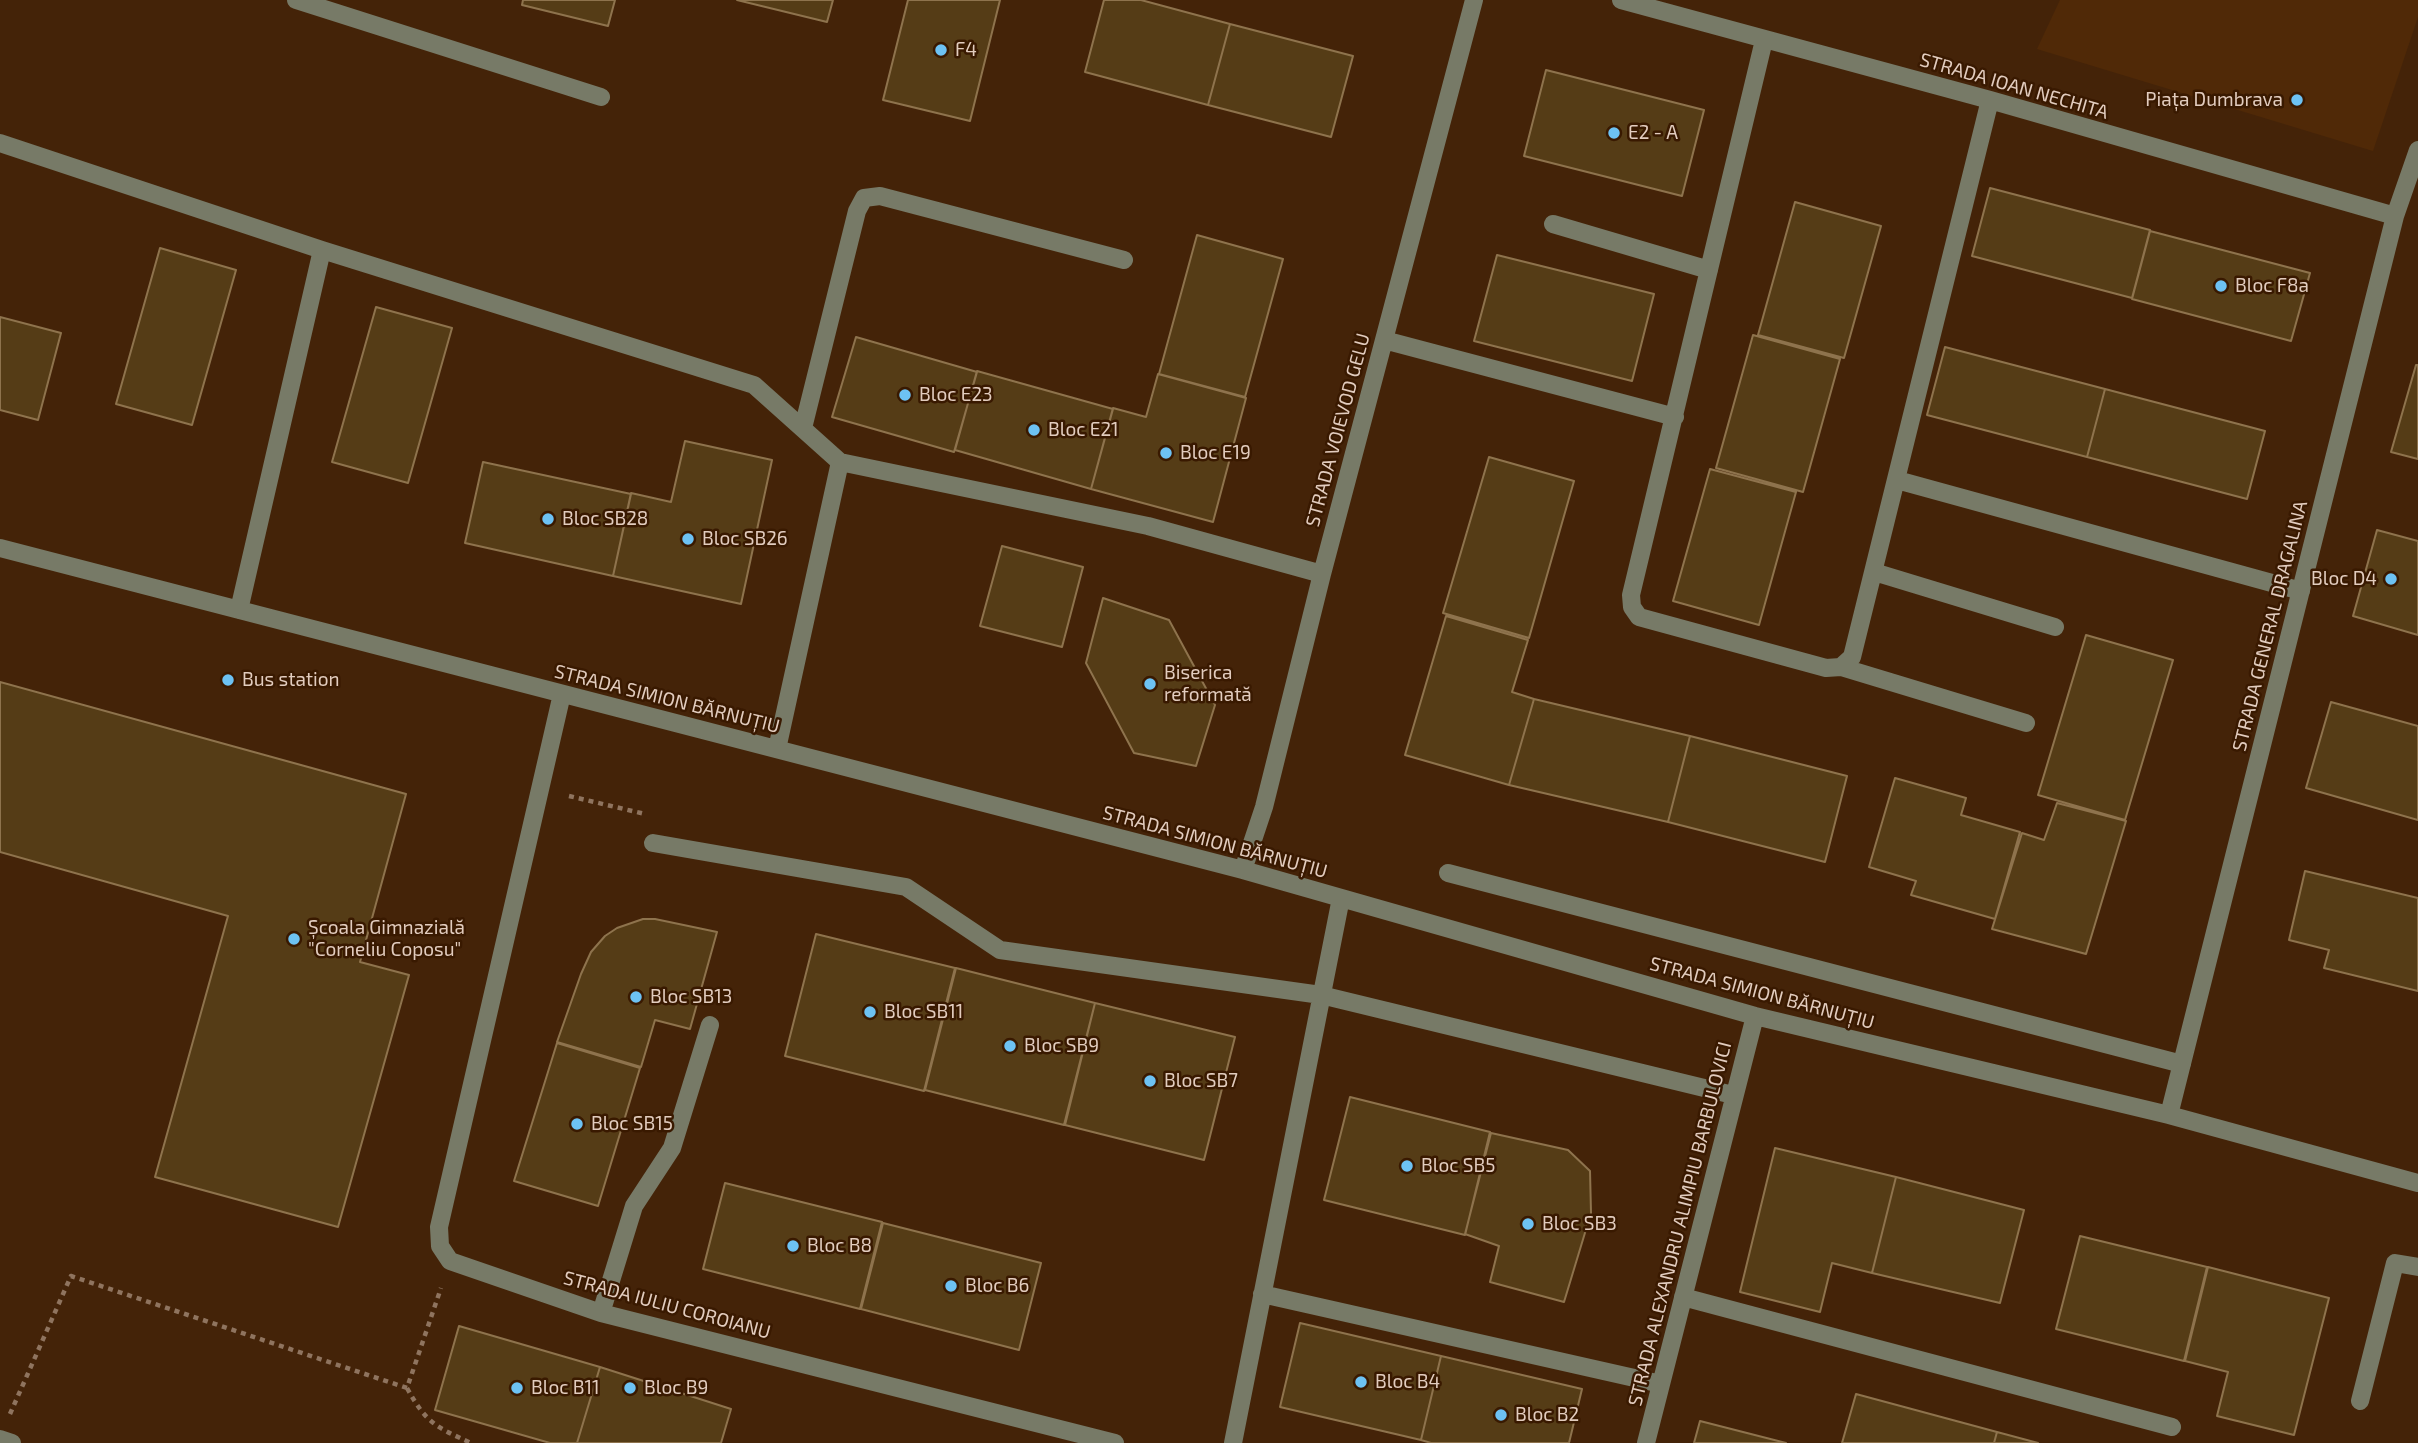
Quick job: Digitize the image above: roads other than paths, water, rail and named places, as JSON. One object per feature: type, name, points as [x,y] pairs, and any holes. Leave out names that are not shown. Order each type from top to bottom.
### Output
[{"type":"street","points":[[296,0],[601,97]]},
{"type":"street","name":"STRADA VOIEVOD GELU","points":[[1243,870],[1264,807],[1322,574],[1474,0]]},
{"type":"street","name":"STRADA IOAN NECHITA","points":[[1621,0],[1990,100],[2395,216]]},
{"type":"street","points":[[1765,40],[1630,595],[1632,607],[1639,617],[1826,668],[1841,667],[2026,723]]},
{"type":"street","points":[[1841,667],[1852,657],[1990,100]]},
{"type":"street","points":[[0,143],[322,250],[754,385],[840,462],[1148,526],[1322,574]]},
{"type":"street","name":"STRADA GENERAL DRAGALINA","points":[[2169,1115],[2395,216],[2418,150]]},
{"type":"street","points":[[803,428],[857,211],[864,198],[880,196],[1124,260]]},
{"type":"street","points":[[1553,224],[1709,270]]},
{"type":"street","points":[[239,610],[322,250]]},
{"type":"street","points":[[1384,340],[1675,417]]},
{"type":"street","points":[[777,749],[840,462]]},
{"type":"street","points":[[1897,480],[2301,591]]},
{"type":"street","name":"STRADA SIMION BĂRNUȚIU","points":[[0,548],[1243,870],[1755,1016],[2169,1115],[2418,1183]]},
{"type":"street","points":[[1874,572],[2055,627]]},
{"type":"street","name":"STRADA IULIU COROIANU","points":[[562,694],[439,1227],[440,1247],[450,1261],[601,1313],[1115,1443]]},
{"type":"street","points":[[653,843],[906,887],[1000,950],[1321,995],[1733,1095]]},
{"type":"street","points":[[1448,873],[2182,1064]]},
{"type":"street","points":[[1233,1443],[1341,898]]},
{"type":"street","name":"STRADA ALEXANDRU ALIMPIU BARBULOVICI","points":[[1646,1443],[1755,1016]]},
{"type":"street","points":[[601,1313],[634,1206],[672,1148],[710,1026]]},
{"type":"street","points":[[2360,1401],[2395,1263],[2418,1267]]},
{"type":"street","points":[[1262,1294],[1661,1384]]},
{"type":"street","points":[[1683,1297],[2172,1427]]},
{"type":"street","points":[[3,1431],[12,1443]]},
{"type":"place","name":"F4","points":[[941,50]]},
{"type":"place","name":"Piața Dumbrava","points":[[2297,100]]},
{"type":"place","name":"E2 - A","points":[[1614,133]]},
{"type":"place","name":"Bloc F8a","points":[[2221,286]]},
{"type":"place","name":"Bloc E23","points":[[905,395]]},
{"type":"place","name":"Bloc E21","points":[[1034,430]]},
{"type":"place","name":"Bloc E19","points":[[1166,453]]},
{"type":"place","name":"Bloc SB28","points":[[548,519]]},
{"type":"place","name":"Bloc SB26","points":[[688,539]]},
{"type":"place","name":"Bloc D4","points":[[2391,579]]},
{"type":"place","name":"Bus station","points":[[228,680]]},
{"type":"place","name":"Biserica reformată","points":[[1150,684]]},
{"type":"place","name":"Școala Gimnazială \"Corneliu Coposu\"","points":[[294,939]]},
{"type":"place","name":"Bloc SB13","points":[[636,997]]},
{"type":"place","name":"Bloc SB11","points":[[870,1012]]},
{"type":"place","name":"Bloc SB9","points":[[1010,1046]]},
{"type":"place","name":"Bloc SB7","points":[[1150,1081]]},
{"type":"place","name":"Bloc SB15","points":[[577,1124]]},
{"type":"place","name":"Bloc SB5","points":[[1407,1166]]},
{"type":"place","name":"Bloc SB3","points":[[1528,1224]]},
{"type":"place","name":"Bloc B8","points":[[793,1246]]},
{"type":"place","name":"Bloc B6","points":[[951,1286]]},
{"type":"place","name":"Bloc B4","points":[[1361,1382]]},
{"type":"place","name":"Bloc B11","points":[[517,1388]]},
{"type":"place","name":"Bloc B9","points":[[630,1388]]},
{"type":"place","name":"Bloc B2","points":[[1501,1415]]}]
